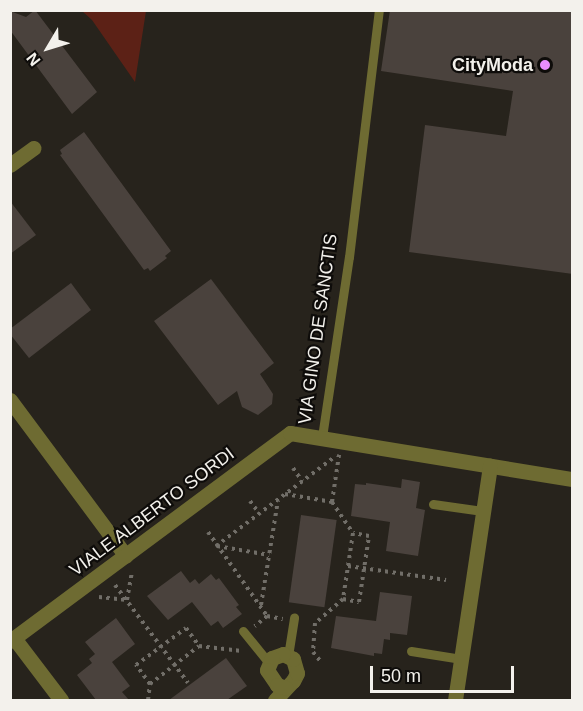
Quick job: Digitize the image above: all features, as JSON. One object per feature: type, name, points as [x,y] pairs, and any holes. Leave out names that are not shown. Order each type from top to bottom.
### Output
[{"type":"street","points":[[10,165],[33,148]]},
{"type":"street","points":[[10,400],[126,556]]},
{"type":"street","name":"VIALE ALBERTO SORDI","points":[[12,640],[291,433],[322,437]]},
{"type":"street","name":"VIA GINO DE SANCTIS","points":[[322,437],[573,479]]},
{"type":"street","points":[[455,700],[490,466]]},
{"type":"street","points":[[12,640],[60,700]]},
{"type":"street","points":[[275,700],[286,688],[297,673],[293,659],[276,655],[268,663],[267,670],[270,678],[286,688]]},
{"type":"lane","name":"VIA GINO DE SANCTIS","points":[[322,437],[349,256],[379,10]]},
{"type":"lane","points":[[434,504],[483,511]]},
{"type":"lane","points":[[288,656],[294,617]]},
{"type":"lane","points":[[243,631],[268,663]]},
{"type":"lane","points":[[411,651],[461,659]]},
{"type":"path","points":[[216,546],[339,454],[332,502],[352,533],[343,599],[315,623],[312,652],[322,663]]},
{"type":"path","points":[[293,468],[303,481]]},
{"type":"path","points":[[285,494],[332,502]]},
{"type":"path","points":[[261,606],[278,500]]},
{"type":"path","points":[[250,501],[259,513]]},
{"type":"path","points":[[208,532],[267,616],[252,628],[257,636]]},
{"type":"path","points":[[343,599],[359,602],[369,536],[352,533]]},
{"type":"path","points":[[216,546],[269,555]]},
{"type":"path","points":[[348,566],[446,580]]},
{"type":"path","points":[[127,600],[132,572]]},
{"type":"path","points":[[115,585],[188,683]]},
{"type":"path","points":[[99,597],[127,600]]},
{"type":"path","points":[[148,700],[150,684],[136,665],[186,628],[199,646]]},
{"type":"path","points":[[150,684],[199,646],[244,651],[249,658]]},
{"type":"shaded area","points":[[82,11],[146,11],[135,82],[92,20]]},
{"type":"building","points":[[35,10],[97,92],[72,114],[10,30],[10,11],[26,17]]},
{"type":"building","points":[[390,10],[573,10],[573,274],[409,252],[425,125],[506,136],[513,91],[381,71]]},
{"type":"building","points":[[84,132],[171,251],[165,256],[167,258],[150,271],[148,268],[144,270],[60,155],[62,154],[60,150]]},
{"type":"building","points":[[10,201],[36,235],[10,254]]},
{"type":"building","points":[[211,279],[274,363],[260,374],[273,394],[272,404],[258,415],[242,407],[237,391],[218,405],[154,321]]},
{"type":"building","points":[[71,283],[91,310],[29,358],[10,334],[10,329]]},
{"type":"building","points":[[402,479],[420,482],[416,508],[425,510],[418,556],[386,551],[390,522],[351,516],[355,484],[366,485],[366,483],[401,488]]},
{"type":"building","points":[[301,515],[337,520],[324,607],[289,602]]},
{"type":"building","points":[[181,571],[190,583],[195,579],[199,584],[211,574],[216,580],[219,578],[239,605],[236,607],[242,614],[223,628],[218,621],[211,626],[192,602],[168,620],[147,596]]},
{"type":"building","points":[[380,592],[412,596],[407,635],[390,633],[390,640],[384,639],[382,654],[374,653],[374,656],[331,648],[336,616],[376,621]]},
{"type":"building","points":[[116,618],[135,644],[112,662],[130,686],[122,692],[129,700],[96,700],[77,675],[92,663],[89,659],[95,654],[85,642]]},
{"type":"building","points":[[226,658],[247,686],[227,700],[169,700]]},
{"type":"place","name":"CityModa","points":[[545,65]]}]
